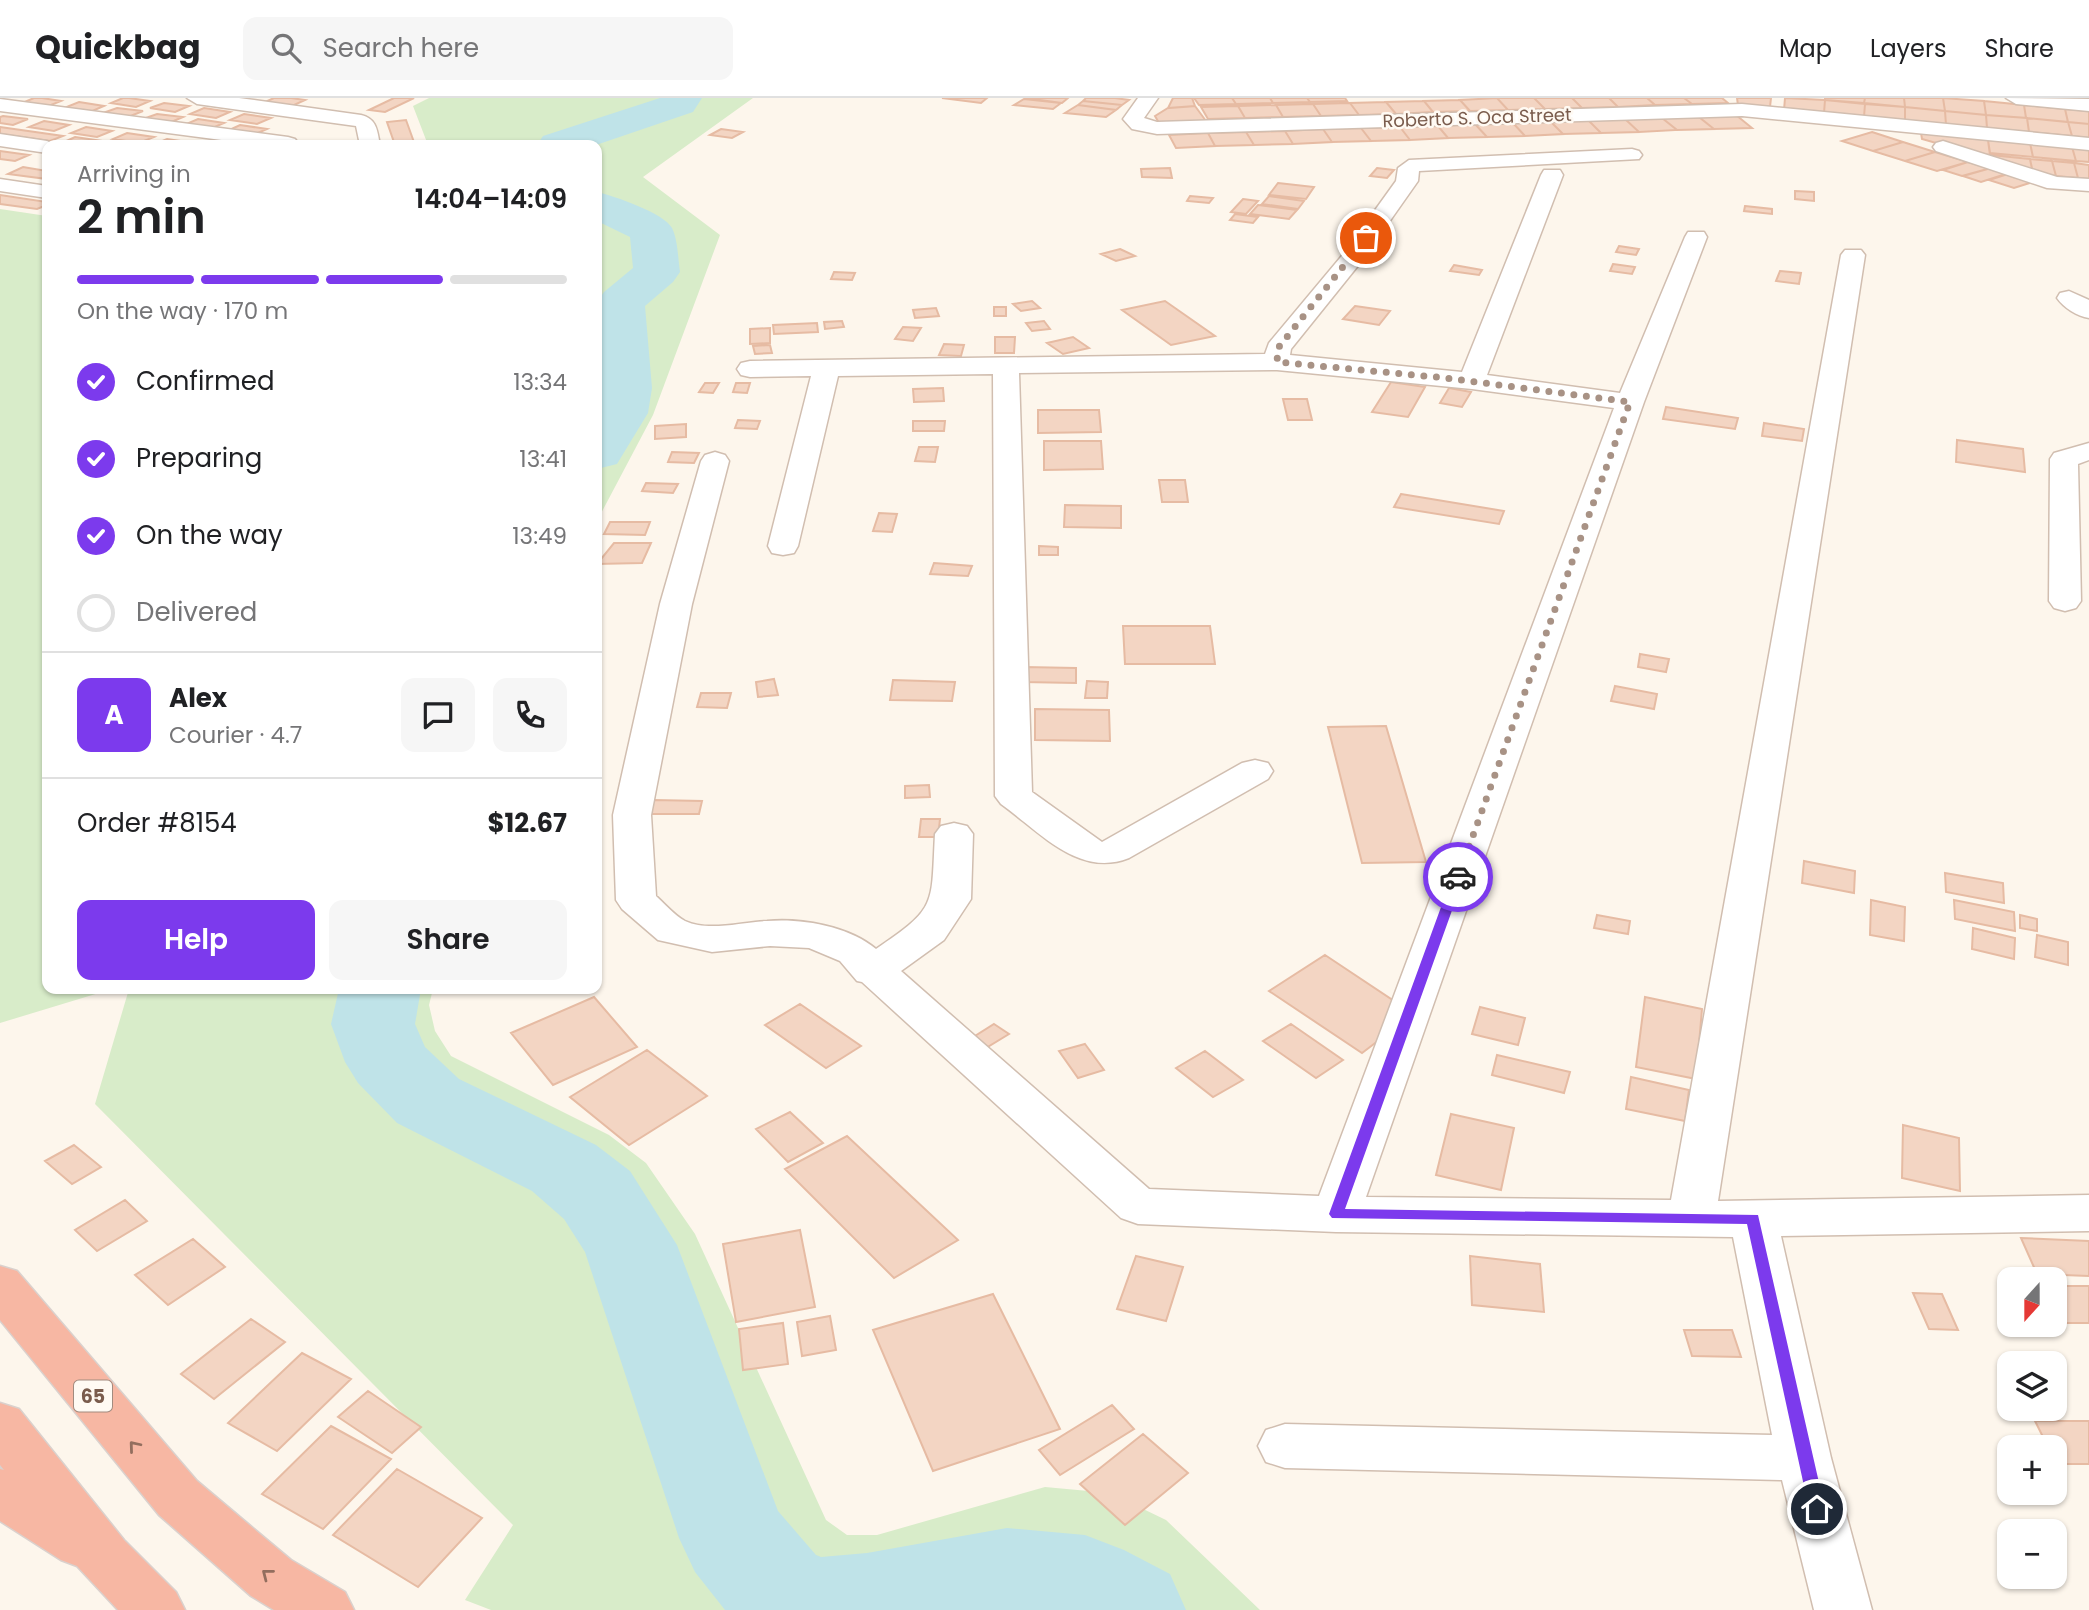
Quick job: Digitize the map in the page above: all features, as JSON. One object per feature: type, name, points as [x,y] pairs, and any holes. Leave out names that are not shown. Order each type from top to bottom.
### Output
[{"type":"highway","name":"65","points":[[3,1293],[178,1498],[271,1578],[325,1610]]},
{"type":"highway","points":[[0,1425],[104,1558],[156,1610]]},
{"type":"highway","points":[[0,1492],[104,1558]]},
{"type":"street","points":[[197,98],[361,121],[368,140]]},
{"type":"street","name":"Roberto S. Oca Street","points":[[1147,98],[1133,119],[1139,125],[1157,128],[1742,110],[1782,105],[1873,125],[2089,144]]},
{"type":"street","points":[[2016,98],[2089,105]]},
{"type":"street","points":[[293,140],[356,104]]},
{"type":"street","points":[[0,105],[258,140]]},
{"type":"street","points":[[1873,125],[2055,183],[2089,186]]},
{"type":"street","points":[[0,141],[42,146]]},
{"type":"street","points":[[1277,362],[1278,348],[1353,257],[1407,181],[1409,169],[1416,164],[1632,155]]},
{"type":"street","points":[[1472,381],[1552,175]]},
{"type":"street","points":[[0,185],[42,191]]},
{"type":"street","points":[[1336,1214],[1630,402],[1696,237]]},
{"type":"street","points":[[1692,1216],[1853,255]]},
{"type":"street","points":[[750,369],[1277,362],[1472,381],[1630,402]]},
{"type":"street","points":[[1006,364],[1014,796],[1091,852],[1105,853],[1115,850],[1255,771]]},
{"type":"street","points":[[783,546],[827,366]]},
{"type":"street","points":[[2065,601],[2064,459],[2089,452]]},
{"type":"street","points":[[715,461],[676,604],[632,815],[636,900],[672,930],[712,939],[770,933],[815,936],[854,952],[872,971],[1138,1206],[1336,1214],[1692,1216],[1753,1219],[2089,1213]]},
{"type":"street","points":[[872,971],[930,931],[951,899],[954,834]]},
{"type":"street","points":[[1753,1219],[1804,1458],[1843,1610]]},
{"type":"street","points":[[1285,1446],[1804,1458]]},
{"type":"green space","points":[[429,98],[753,98],[643,177],[720,235],[653,415],[602,512],[602,140],[426,140],[413,106]]},
{"type":"green space","points":[[0,209],[42,215],[42,994],[96,994],[0,1023]]},
{"type":"green space","points":[[128,994],[432,994],[429,1005],[435,1031],[451,1056],[609,1135],[646,1163],[695,1234],[826,1520],[847,1535],[877,1535],[1045,1487],[1110,1493],[1166,1520],[1260,1610],[491,1610],[465,1600],[513,1525],[95,1104]]},
{"type":"building","points":[[34,98],[61,101],[46,107],[22,103]]},
{"type":"building","points":[[123,98],[150,101],[136,107],[111,103]]},
{"type":"building","points":[[274,98],[305,100],[292,106],[265,102]]},
{"type":"building","points":[[394,98],[414,98],[385,112],[369,110]]},
{"type":"building","points":[[942,98],[987,98],[981,103]]},
{"type":"building","points":[[1025,98],[1068,98],[1062,103]]},
{"type":"building","points":[[1086,98],[1129,100],[1122,105],[1083,101]]},
{"type":"building","points":[[1173,98],[1192,98],[1195,106],[1168,108]]},
{"type":"building","points":[[1194,98],[1232,98],[1236,104],[1199,105]]},
{"type":"building","points":[[1232,98],[1270,98],[1273,103],[1236,104]]},
{"type":"building","points":[[1270,98],[1307,98],[1310,102],[1273,103]]},
{"type":"building","points":[[1307,98],[1345,98],[1347,101],[1310,102]]},
{"type":"building","points":[[1497,98],[1534,98],[1545,109],[1508,110]]},
{"type":"building","points":[[1497,98],[1508,110],[1470,111],[1460,100]]},
{"type":"building","points":[[1534,98],[1572,98],[1582,108],[1545,109]]},
{"type":"building","points":[[1572,98],[1609,98],[1618,107],[1582,108]]},
{"type":"building","points":[[1609,98],[1647,98],[1655,105],[1618,107]]},
{"type":"building","points":[[1647,98],[1684,98],[1692,104],[1655,105]]},
{"type":"building","points":[[1684,98],[1722,98],[1728,103],[1692,104]]},
{"type":"building","points":[[1737,98],[1771,98],[1770,107],[1738,105]]},
{"type":"building","points":[[1785,98],[1825,100],[1824,113],[1784,110]]},
{"type":"building","points":[[1825,98],[1865,98],[1864,103]]},
{"type":"building","points":[[1865,98],[1904,98],[1905,107],[1864,103]]},
{"type":"building","points":[[1904,98],[1943,98],[1945,111],[1905,107]]},
{"type":"building","points":[[1943,98],[1984,101],[1986,115],[1945,111]]},
{"type":"building","points":[[1024,99],[1061,103],[1053,109],[1014,105]]},
{"type":"building","points":[[1460,100],[1470,111],[1433,112],[1424,101]]},
{"type":"building","points":[[1825,100],[1865,104],[1864,117],[1824,113]]},
{"type":"building","points":[[1083,101],[1122,105],[1116,110],[1078,105]]},
{"type":"building","points":[[1424,101],[1433,112],[1396,114],[1386,102]]},
{"type":"building","points":[[1984,101],[2024,105],[2026,118],[1986,115]]},
{"type":"building","points":[[79,102],[104,106],[90,112],[64,108]]},
{"type":"building","points":[[1386,102],[1396,114],[1359,115],[1350,103]]},
{"type":"building","points":[[164,103],[189,106],[175,112],[150,108]]},
{"type":"building","points":[[1350,103],[1359,115],[1321,116],[1313,104]]},
{"type":"building","points":[[1313,104],[1321,116],[1283,117],[1276,105]]},
{"type":"building","points":[[1865,104],[1905,107],[1905,121],[1864,117]]},
{"type":"building","points":[[1078,105],[1116,110],[1106,117],[1065,113]]},
{"type":"building","points":[[1276,105],[1283,117],[1245,118],[1238,106]]},
{"type":"building","points":[[2024,105],[2065,109],[2068,122],[2026,118]]},
{"type":"building","points":[[1195,106],[1206,121],[1159,123],[1155,116],[1168,108]]},
{"type":"building","points":[[1238,106],[1245,118],[1208,119],[1201,107]]},
{"type":"building","points":[[1905,107],[1945,111],[1946,125],[1905,121]]},
{"type":"building","points":[[117,108],[143,111],[128,117],[103,113]]},
{"type":"building","points":[[204,108],[230,112],[216,118],[190,114]]},
{"type":"building","points":[[2065,109],[2089,111],[2089,124],[2068,122]]},
{"type":"building","points":[[1945,111],[1986,115],[1987,128],[1946,125]]},
{"type":"building","points":[[157,114],[183,117],[169,123],[143,119]]},
{"type":"building","points":[[244,114],[271,118],[257,124],[230,120]]},
{"type":"building","points":[[1736,115],[1752,128],[1714,129],[1699,117]]},
{"type":"building","points":[[1986,115],[2027,118],[2029,132],[1987,128]]},
{"type":"building","points":[[0,117],[28,119],[13,125],[0,123]]},
{"type":"building","points":[[1699,117],[1714,129],[1677,130],[1662,118]]},
{"type":"building","points":[[1662,118],[1677,130],[1639,132],[1625,119]]},
{"type":"building","points":[[2027,118],[2068,122],[2072,136],[2029,132]]},
{"type":"building","points":[[198,119],[224,123],[210,129],[184,125]]},
{"type":"building","points":[[1625,119],[1639,132],[1601,133],[1588,120]]},
{"type":"building","points":[[406,120],[413,140],[393,140],[387,122]]},
{"type":"building","points":[[1588,120],[1601,133],[1563,134],[1551,122]]},
{"type":"building","points":[[44,121],[69,125],[54,131],[29,127]]},
{"type":"building","points":[[1551,122],[1563,134],[1525,136],[1513,123]]},
{"type":"building","points":[[2068,122],[2089,124],[2089,138],[2072,136]]},
{"type":"building","points":[[1513,123],[1525,136],[1487,137],[1475,124]]},
{"type":"building","points":[[1475,124],[1487,137],[1448,138],[1438,126]]},
{"type":"building","points":[[240,125],[267,129],[253,135],[227,131]]},
{"type":"building","points":[[1438,126],[1448,138],[1410,140],[1400,127]]},
{"type":"building","points":[[0,127],[63,136],[43,140],[0,134]]},
{"type":"building","points":[[86,127],[112,131],[97,137],[71,133]]},
{"type":"building","points":[[1400,127],[1410,140],[1371,141],[1361,128]]},
{"type":"building","points":[[1361,128],[1371,141],[1332,142],[1323,129]]},
{"type":"building","points":[[721,129],[743,132],[732,138],[710,135]]},
{"type":"building","points":[[1323,129],[1332,142],[1293,144],[1285,131]]},
{"type":"building","points":[[1285,131],[1293,144],[1254,145],[1246,132]]},
{"type":"building","points":[[1246,132],[1254,145],[1215,146],[1208,133]]},
{"type":"building","points":[[1872,132],[1903,142],[1873,151],[1842,141]]},
{"type":"building","points":[[127,133],[154,137],[146,140],[113,139]]},
{"type":"building","points":[[1208,133],[1215,146],[1176,148],[1169,135]]},
{"type":"building","points":[[1921,133],[1988,140],[1990,155],[1971,153],[1922,139]]},
{"type":"building","points":[[75,137],[96,140],[68,140]]},
{"type":"building","points":[[1988,140],[2030,143],[2033,157],[1990,153]]},
{"type":"building","points":[[1903,142],[1935,152],[1905,161],[1873,151]]},
{"type":"building","points":[[2030,143],[2072,147],[2076,161],[2033,157]]},
{"type":"building","points":[[2072,147],[2089,149],[2089,162],[2076,161]]},
{"type":"building","points":[[0,151],[29,155],[15,161],[0,159]]},
{"type":"building","points":[[1935,152],[1968,162],[1937,171],[1905,161]]},
{"type":"building","points":[[1990,155],[2030,159],[2032,169],[2010,167],[1992,160]]},
{"type":"building","points":[[2030,159],[2052,161],[2056,176],[2033,173]]},
{"type":"building","points":[[2052,161],[2074,163],[2078,178],[2056,176]]},
{"type":"building","points":[[1968,162],[1991,168],[1962,176],[1943,170]]},
{"type":"building","points":[[2074,163],[2089,165],[2089,179],[2078,178]]},
{"type":"building","points":[[23,167],[42,170],[42,178],[8,174]]},
{"type":"building","points":[[1170,168],[1172,178],[1142,177],[1141,169]]},
{"type":"building","points":[[1377,168],[1394,170],[1387,178],[1370,176]]},
{"type":"building","points":[[1991,168],[2009,173],[1981,182],[1963,176]]},
{"type":"building","points":[[2011,173],[2036,181],[2014,188],[1989,180]]},
{"type":"building","points":[[1278,183],[1314,187],[1306,199],[1269,195]]},
{"type":"building","points":[[1795,191],[1814,192],[1814,201],[1795,199]]},
{"type":"building","points":[[0,195],[42,201],[42,207],[37,209],[0,204]]},
{"type":"building","points":[[1190,196],[1213,198],[1209,203],[1187,201]]},
{"type":"building","points":[[1269,196],[1304,201],[1298,209],[1262,204]]},
{"type":"building","points":[[1243,199],[1258,201],[1246,214],[1231,212]]},
{"type":"building","points":[[1258,205],[1297,210],[1289,219],[1250,214]]},
{"type":"building","points":[[1745,206],[1772,209],[1772,214],[1744,211]]},
{"type":"building","points":[[1235,214],[1258,217],[1253,223],[1230,220]]},
{"type":"building","points":[[1619,246],[1639,249],[1636,255],[1616,252]]},
{"type":"building","points":[[1120,249],[1135,256],[1116,261],[1101,254]]},
{"type":"building","points":[[1613,264],[1635,267],[1632,274],[1610,271]]},
{"type":"building","points":[[1454,265],[1482,270],[1479,275],[1450,271]]},
{"type":"building","points":[[1780,271],[1801,273],[1799,284],[1776,281]]},
{"type":"building","points":[[834,272],[855,273],[852,280],[831,279]]},
{"type":"building","points":[[1032,301],[1040,308],[1021,311],[1013,304]]},
{"type":"building","points":[[1165,301],[1215,336],[1171,345],[1122,310]]},
{"type":"building","points":[[1355,306],[1390,311],[1379,325],[1343,319]]},
{"type":"building","points":[[994,307],[1006,307],[1006,316],[994,316]]},
{"type":"building","points":[[936,308],[939,316],[915,318],[913,310]]},
{"type":"building","points":[[842,321],[844,327],[825,329],[824,322]]},
{"type":"building","points":[[1044,321],[1050,329],[1032,331],[1026,323]]},
{"type":"building","points":[[817,323],[818,332],[774,334],[773,325]]},
{"type":"building","points":[[903,327],[921,328],[913,341],[895,339]]},
{"type":"building","points":[[770,328],[770,343],[750,344],[750,329]]},
{"type":"building","points":[[995,337],[1015,337],[1014,353],[995,353]]},
{"type":"building","points":[[1073,337],[1089,348],[1063,354],[1047,343]]},
{"type":"building","points":[[944,344],[964,345],[961,356],[939,355]]},
{"type":"building","points":[[770,345],[772,353],[755,354],[753,346]]},
{"type":"building","points":[[1391,382],[1425,387],[1408,417],[1372,412]]},
{"type":"building","points":[[705,383],[719,383],[713,393],[699,392]]},
{"type":"building","points":[[736,383],[750,383],[747,393],[733,392]]},
{"type":"building","points":[[943,388],[944,401],[914,402],[913,389]]},
{"type":"building","points":[[1449,388],[1471,392],[1462,407],[1440,403]]},
{"type":"building","points":[[1283,399],[1307,399],[1312,420],[1288,420]]},
{"type":"building","points":[[1666,407],[1738,418],[1735,429],[1663,419]]},
{"type":"building","points":[[1038,410],[1099,410],[1101,432],[1038,433]]},
{"type":"building","points":[[738,420],[760,421],[757,429],[735,428]]},
{"type":"building","points":[[913,421],[945,421],[944,431],[913,431]]},
{"type":"building","points":[[1764,423],[1804,429],[1802,441],[1762,436]]},
{"type":"building","points":[[686,424],[686,437],[655,439],[655,426]]},
{"type":"building","points":[[1957,440],[2023,449],[2025,472],[1956,462]]},
{"type":"building","points":[[1044,441],[1101,441],[1103,469],[1044,470]]},
{"type":"building","points":[[919,447],[938,447],[935,462],[915,461]]},
{"type":"building","points":[[672,452],[699,453],[694,463],[668,462]]},
{"type":"building","points":[[1159,480],[1185,480],[1188,502],[1162,502]]},
{"type":"building","points":[[646,483],[678,484],[673,493],[642,491]]},
{"type":"building","points":[[1401,494],[1504,511],[1499,524],[1394,507]]},
{"type":"building","points":[[1065,505],[1121,506],[1121,528],[1064,527]]},
{"type":"building","points":[[879,513],[897,514],[892,532],[873,531]]},
{"type":"building","points":[[610,522],[650,522],[645,535],[604,534]]},
{"type":"building","points":[[614,543],[651,543],[642,563],[602,564],[602,558]]},
{"type":"building","points":[[1039,546],[1058,547],[1058,555],[1039,555]]},
{"type":"building","points":[[934,563],[972,566],[968,576],[930,574]]},
{"type":"building","points":[[1123,626],[1210,626],[1215,664],[1125,664]]},
{"type":"building","points":[[1640,654],[1669,659],[1666,672],[1638,667]]},
{"type":"building","points":[[1024,667],[1076,668],[1076,683],[1023,682]]},
{"type":"building","points":[[774,679],[778,695],[758,697],[756,682]]},
{"type":"building","points":[[893,680],[955,682],[952,701],[890,700]]},
{"type":"building","points":[[1087,681],[1108,682],[1107,698],[1085,698]]},
{"type":"building","points":[[1615,686],[1657,694],[1654,709],[1611,701]]},
{"type":"building","points":[[701,693],[731,693],[727,708],[697,707]]},
{"type":"building","points":[[1035,709],[1109,710],[1110,741],[1035,740]]},
{"type":"building","points":[[1386,726],[1426,862],[1362,863],[1328,727]]},
{"type":"building","points":[[929,785],[930,797],[905,798],[905,786]]},
{"type":"building","points":[[654,800],[702,801],[699,814],[650,814]]},
{"type":"building","points":[[921,819],[940,819],[938,837],[919,837]]},
{"type":"building","points":[[1804,861],[1855,871],[1854,893],[1802,883]]},
{"type":"building","points":[[1945,873],[2003,883],[2004,903],[1946,892]]},
{"type":"building","points":[[1871,900],[1905,907],[1904,941],[1870,935]]},
{"type":"building","points":[[1954,900],[2014,912],[2015,931],[1955,919]]},
{"type":"building","points":[[1597,915],[1630,921],[1628,934],[1594,928]]},
{"type":"building","points":[[2020,915],[2037,919],[2037,931],[2020,928]]},
{"type":"building","points":[[1973,928],[2015,938],[2014,959],[1972,949]]},
{"type":"building","points":[[2037,935],[2068,942],[2068,965],[2035,957]]},
{"type":"building","points":[[1325,955],[1400,1005],[1391,1031],[1362,1053],[1269,991]]},
{"type":"building","points":[[594,997],[637,1047],[553,1085],[511,1033]]},
{"type":"building","points":[[1645,997],[1702,1009],[1696,1079],[1636,1067]]},
{"type":"building","points":[[800,1004],[861,1046],[826,1068],[765,1025]]},
{"type":"building","points":[[1480,1007],[1525,1018],[1518,1045],[1472,1034]]},
{"type":"building","points":[[994,1024],[1009,1034],[981,1051],[967,1041]]},
{"type":"building","points":[[1291,1024],[1343,1060],[1316,1078],[1263,1041]]},
{"type":"building","points":[[1085,1044],[1104,1070],[1078,1078],[1059,1051]]},
{"type":"building","points":[[647,1050],[707,1096],[629,1145],[570,1097]]},
{"type":"building","points":[[1205,1051],[1243,1080],[1213,1097],[1176,1068]]},
{"type":"building","points":[[1497,1055],[1570,1072],[1564,1093],[1492,1075]]},
{"type":"building","points":[[1631,1077],[1689,1090],[1685,1121],[1626,1109]]},
{"type":"building","points":[[790,1112],[823,1143],[788,1162],[756,1129]]},
{"type":"building","points":[[1451,1114],[1514,1128],[1501,1190],[1436,1175]]},
{"type":"building","points":[[1903,1125],[1959,1138],[1960,1191],[1902,1178]]},
{"type":"building","points":[[847,1136],[958,1240],[894,1278],[785,1169]]},
{"type":"building","points":[[74,1145],[101,1167],[72,1184],[45,1161]]},
{"type":"building","points":[[125,1200],[147,1221],[97,1251],[75,1230]]},
{"type":"building","points":[[800,1230],[815,1307],[736,1322],[723,1244]]},
{"type":"building","points":[[2021,1238],[2089,1241],[2089,1276],[2067,1275],[2067,1267],[2034,1267]]},
{"type":"building","points":[[193,1239],[225,1267],[168,1305],[135,1275]]},
{"type":"building","points":[[1136,1256],[1183,1267],[1166,1321],[1117,1309]]},
{"type":"building","points":[[1470,1256],[1540,1264],[1544,1312],[1472,1305]]},
{"type":"building","points":[[2067,1286],[2089,1286],[2089,1323],[2067,1323]]},
{"type":"building","points":[[1913,1293],[1942,1294],[1958,1330],[1929,1329]]},
{"type":"building","points":[[993,1294],[1060,1429],[933,1471],[873,1330]]},
{"type":"building","points":[[830,1316],[836,1350],[802,1356],[797,1322]]},
{"type":"building","points":[[251,1319],[285,1342],[214,1399],[181,1374]]},
{"type":"building","points":[[783,1323],[788,1364],[743,1370],[739,1329]]},
{"type":"building","points":[[1684,1330],[1732,1330],[1741,1357],[1692,1356]]},
{"type":"building","points":[[302,1353],[351,1379],[277,1451],[228,1423]]},
{"type":"building","points":[[368,1391],[421,1427],[392,1453],[338,1417]]},
{"type":"building","points":[[1112,1405],[1134,1429],[1060,1475],[1039,1450]]},
{"type":"building","points":[[2035,1421],[2089,1421],[2089,1464],[2067,1464],[2067,1435],[2042,1435]]},
{"type":"building","points":[[331,1426],[391,1459],[323,1529],[262,1494]]},
{"type":"building","points":[[1143,1434],[1188,1473],[1125,1525],[1080,1484]]},
{"type":"building","points":[[397,1469],[482,1518],[418,1587],[333,1535]]},
{"type":"waterway","points":[[572,140],[680,104],[683,98]]},
{"type":"waterway","points":[[602,207],[651,230],[657,272],[621,302],[626,388],[621,413],[602,444]]},
{"type":"waterway","points":[[379,994],[373,1024],[388,1062],[428,1101],[564,1168],[597,1195],[630,1245],[734,1538],[776,1590],[819,1608],[867,1604],[1007,1577],[1085,1585],[1130,1610]]},
{"type":"way so far","points":[[1366,238],[1278,348],[1277,362],[1446,378],[1630,402],[1458,877]]},
{"type":"route","points":[[1458,877],[1336,1214],[1692,1216],[1753,1219],[1817,1509]]}]
